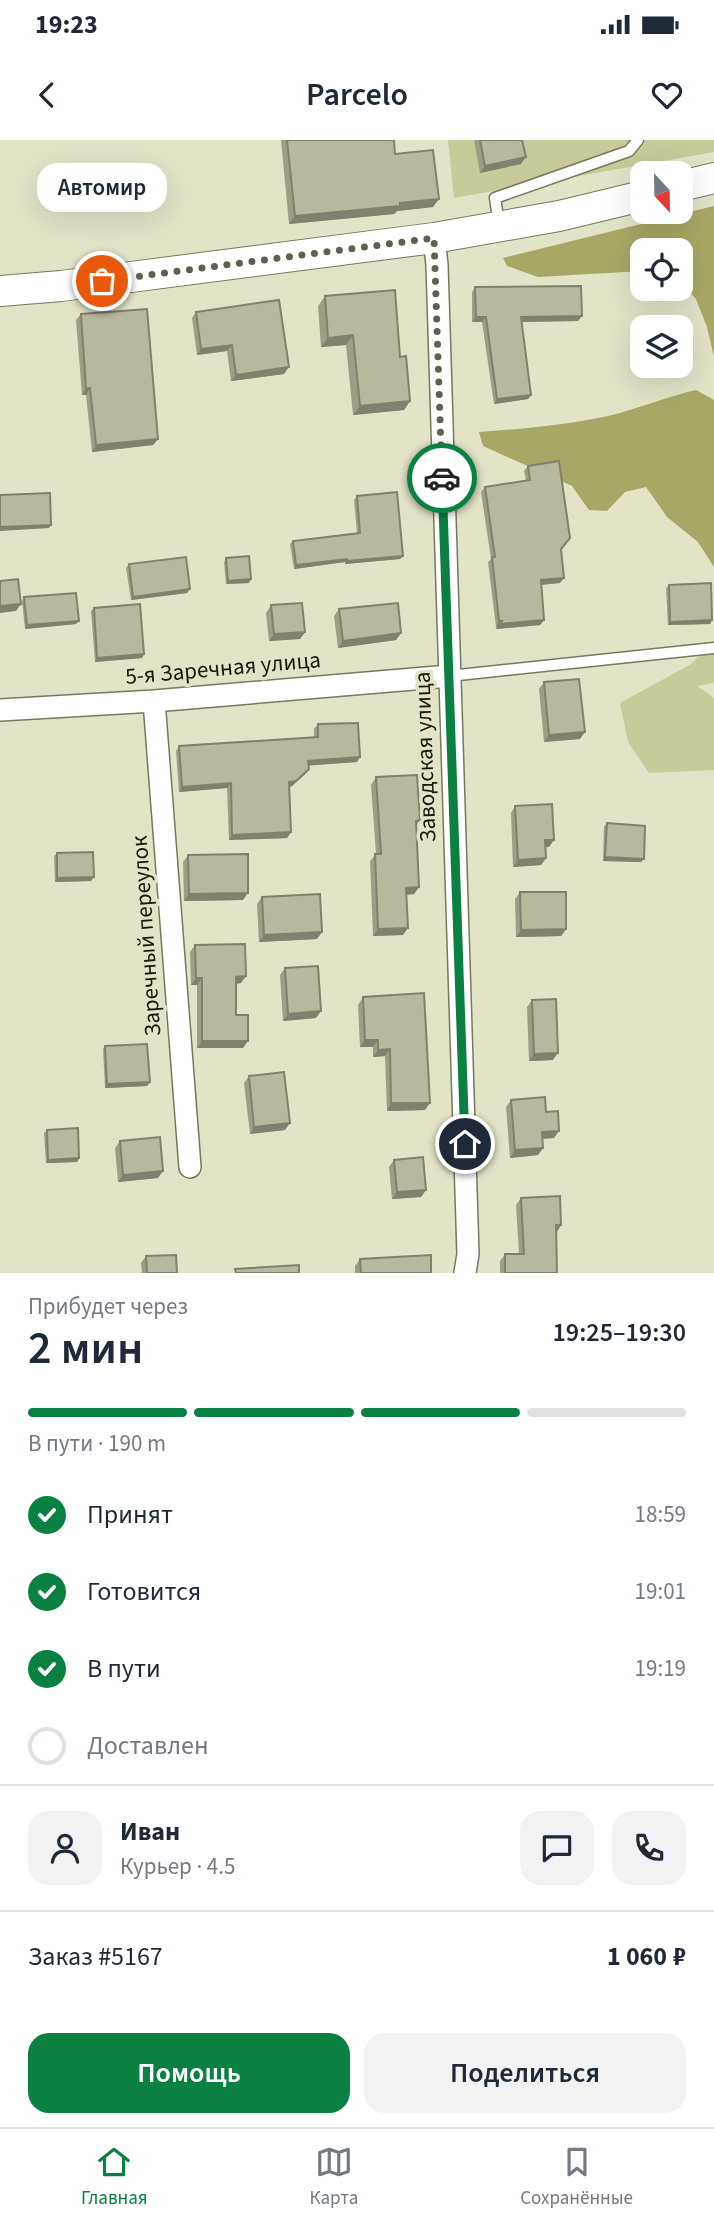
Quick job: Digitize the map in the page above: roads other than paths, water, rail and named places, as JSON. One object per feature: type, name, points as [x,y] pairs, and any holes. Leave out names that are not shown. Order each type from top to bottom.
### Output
[{"type":"main road","points":[[693,183],[714,178]]},
{"type":"main road","points":[[0,291],[61,286],[434,238],[559,216],[630,199]]},
{"type":"street","name":"Заводская улица","points":[[434,238],[468,1254],[465,1273]]},
{"type":"street","name":"5-я Заречная улица","points":[[0,710],[155,701],[449,676]]},
{"type":"street","name":"Заречный переулок","points":[[155,701],[190,1167]]},
{"type":"lane","points":[[499,227],[495,198],[629,151],[638,140]]},
{"type":"lane","points":[[449,676],[714,648]]},
{"type":"place","name":"Автомир","points":[[102,281]]}]
